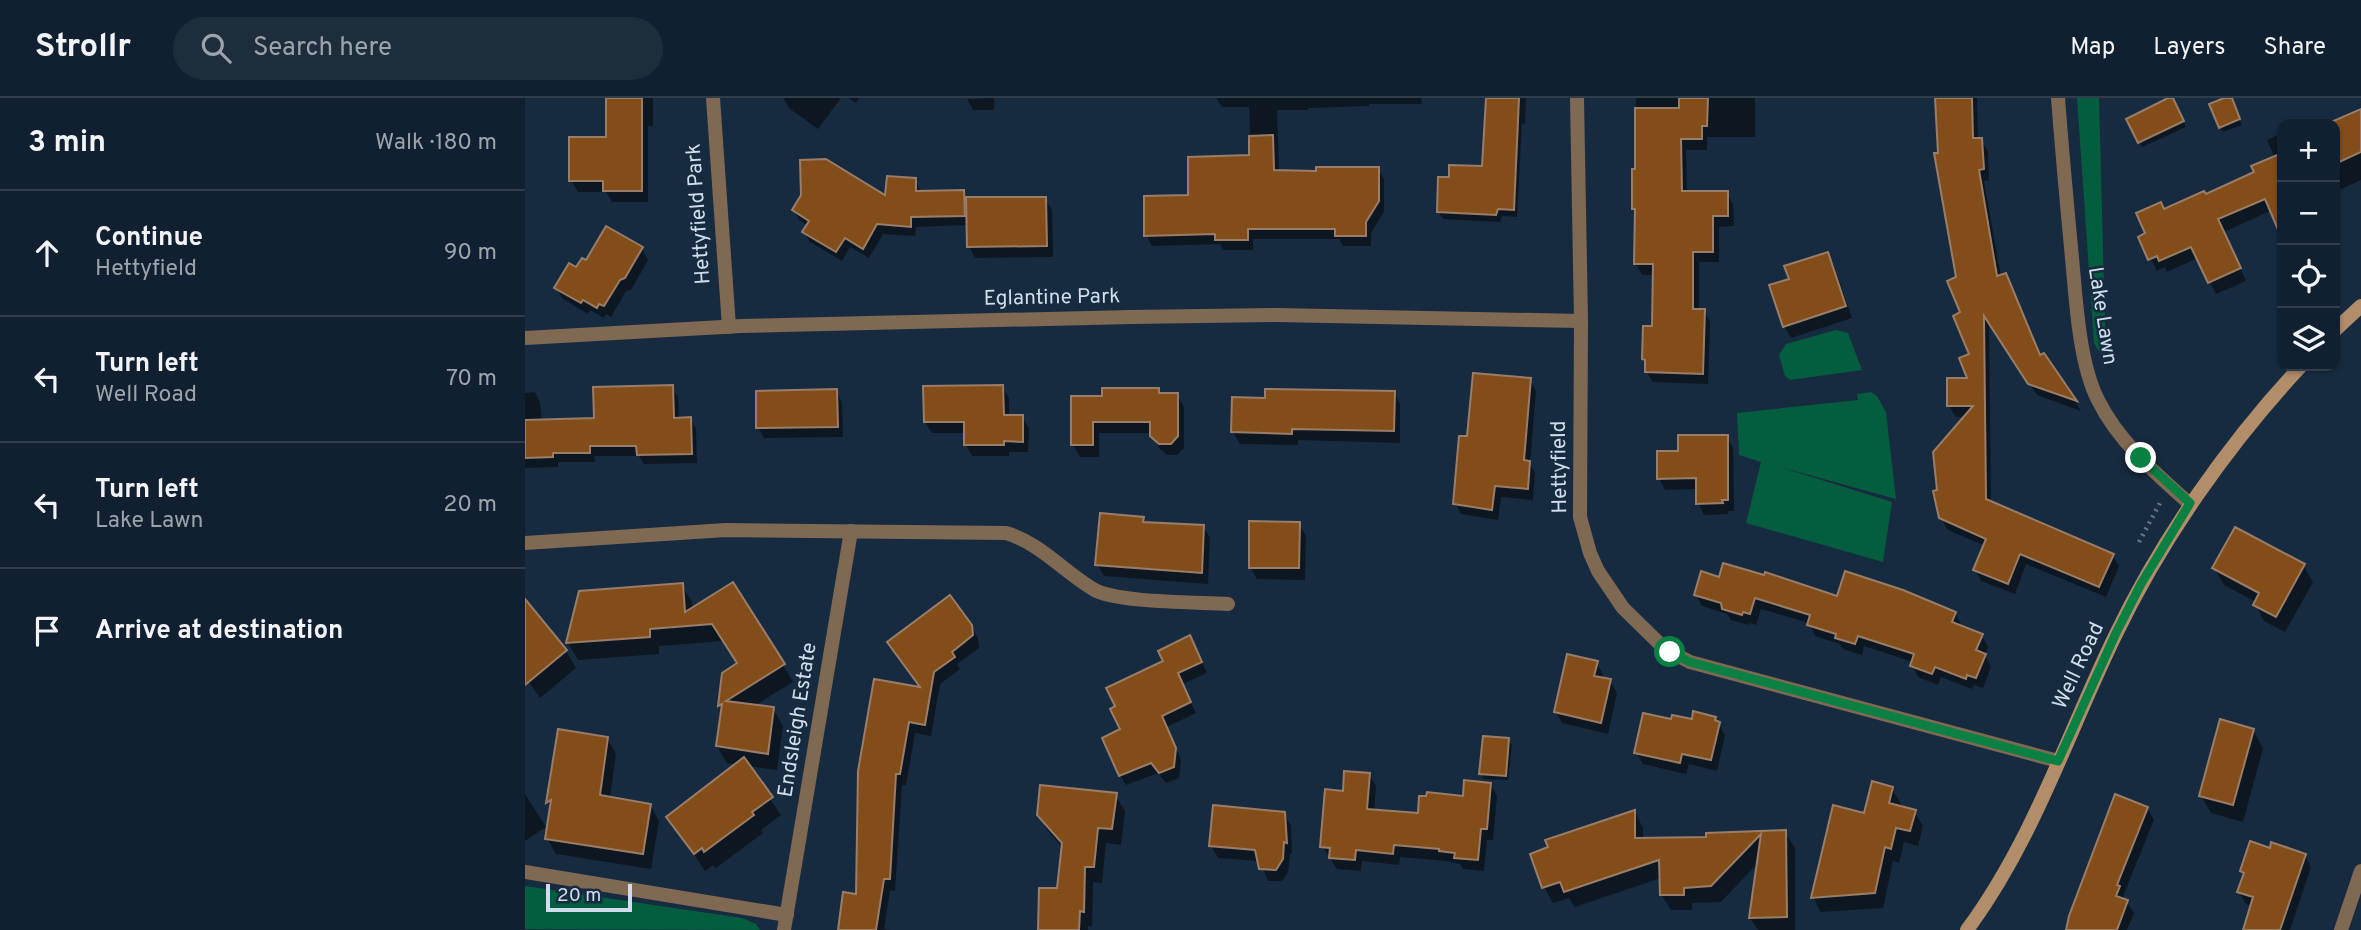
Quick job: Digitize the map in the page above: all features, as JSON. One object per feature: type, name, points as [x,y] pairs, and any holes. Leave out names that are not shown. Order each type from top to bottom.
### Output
[{"type":"main road","points":[[2340,325],[2361,306]]},
{"type":"main road","name":"Well Road","points":[[1967,930],[1989,901],[2023,842],[2116,633],[2141,584],[2190,503],[2297,371]]},
{"type":"street","name":"Hettyfield Park","points":[[713,98],[729,327]]},
{"type":"street","name":"Hettyfield","points":[[1577,98],[1581,321],[1580,517],[1598,571],[1623,608],[1665,649],[1690,662],[2058,761]]},
{"type":"street","name":"Lake Lawn","points":[[2058,98],[2081,339],[2093,389],[2109,419],[2141,458],[2190,503]]},
{"type":"street","name":"Eglantine Park","points":[[525,338],[729,327],[1264,315],[1581,321]]},
{"type":"street","points":[[525,543],[726,530],[1006,533],[1024,539],[1094,591],[1114,597],[1228,604]]},
{"type":"street","name":"Endsleigh Estate","points":[[784,930],[851,531]]},
{"type":"street","points":[[2341,930],[2361,871]]},
{"type":"street","points":[[525,872],[787,915]]},
{"type":"path","points":[[2134,551],[2155,510],[2171,487]]},
{"type":"green space","points":[[2077,98],[2099,98],[2106,363],[2094,343]]},
{"type":"green space","points":[[1836,330],[1848,333],[1862,370],[1790,380],[1785,376],[1779,355],[1786,344]]},
{"type":"green space","points":[[1871,392],[1877,396],[1886,412],[1896,499],[1780,467],[1892,502],[1883,562],[1746,523],[1761,462],[1739,455],[1737,413],[1858,400],[1857,394]]},
{"type":"green space","points":[[525,886],[742,918],[756,924],[760,930],[525,929]]},
{"type":"building","points":[[606,98],[642,98],[642,191],[603,191],[603,181],[569,181],[569,137],[606,137]]},
{"type":"building","points":[[1486,98],[1519,98],[1514,210],[1498,209],[1496,215],[1437,212],[1438,177],[1449,177],[1449,165],[1482,166]]},
{"type":"building","points":[[1679,98],[1708,98],[1707,126],[1702,126],[1702,139],[1681,139],[1682,191],[1728,191],[1728,216],[1713,216],[1713,252],[1693,252],[1693,309],[1705,309],[1703,374],[1645,372],[1645,360],[1642,359],[1643,326],[1652,326],[1653,264],[1634,264],[1635,209],[1632,209],[1632,169],[1635,169],[1635,108],[1679,108]]},
{"type":"building","points":[[1935,98],[1972,98],[1973,138],[1982,138],[1984,169],[1979,170],[1997,276],[2006,273],[2040,355],[2044,353],[2077,401],[2028,384],[1984,316],[1986,499],[2114,554],[2099,587],[2020,554],[2008,584],[1973,570],[1986,539],[1939,518],[1933,491],[1937,490],[1933,452],[1973,406],[1947,406],[1947,378],[1967,378],[1959,358],[1969,354],[1953,316],[1960,312],[1947,281],[1956,277],[1934,153],[1938,153]]},
{"type":"building","points":[[2173,98],[2184,121],[2138,143],[2126,119]]},
{"type":"building","points":[[2232,98],[2240,119],[2219,128],[2209,104]]},
{"type":"building","points":[[2361,109],[2361,152],[2340,162],[2340,119]]},
{"type":"building","points":[[1273,135],[1274,170],[1316,171],[1316,167],[1379,167],[1379,201],[1366,222],[1366,236],[1335,236],[1335,229],[1248,229],[1248,240],[1215,240],[1215,234],[1144,236],[1144,196],[1188,195],[1188,157],[1249,155],[1249,136]]},
{"type":"building","points":[[2277,155],[2277,227],[2265,199],[2218,219],[2241,268],[2208,283],[2191,247],[2159,261],[2157,256],[2148,260],[2138,237],[2145,233],[2136,213],[2161,202],[2164,209],[2204,191],[2206,194],[2254,172],[2251,166]]},
{"type":"building","points":[[826,159],[885,195],[887,176],[916,178],[916,191],[964,190],[965,216],[911,217],[911,227],[877,224],[863,249],[845,238],[836,252],[802,232],[809,221],[792,210],[801,195],[800,160]]},
{"type":"building","points":[[966,197],[1046,197],[1047,246],[967,247]]},
{"type":"building","points":[[606,226],[643,247],[604,306],[599,304],[597,308],[583,300],[581,303],[554,288],[569,263],[576,267],[582,258],[586,260]]},
{"type":"building","points":[[1828,252],[1846,306],[1783,327],[1769,285],[1789,279],[1784,266]]},
{"type":"building","points":[[1473,373],[1531,378],[1524,460],[1530,461],[1528,489],[1495,486],[1492,510],[1453,504],[1459,436],[1467,436]]},
{"type":"building","points":[[673,385],[674,418],[691,417],[692,454],[637,455],[636,446],[590,446],[590,453],[553,453],[553,457],[525,458],[525,420],[594,418],[593,387]]},
{"type":"building","points":[[1003,385],[1004,415],[1023,415],[1023,442],[964,445],[964,422],[924,422],[923,386]]},
{"type":"building","points":[[1102,388],[1159,388],[1159,393],[1178,393],[1178,436],[1171,444],[1159,444],[1150,436],[1150,422],[1093,422],[1093,445],[1071,445],[1071,396],[1102,396]]},
{"type":"building","points":[[837,389],[838,427],[756,428],[756,391]]},
{"type":"building","points":[[1265,389],[1395,391],[1394,431],[1292,429],[1292,434],[1231,432],[1232,397],[1265,398]]},
{"type":"building","points":[[1678,435],[1728,435],[1728,500],[1722,500],[1723,503],[1696,504],[1696,478],[1657,479],[1657,451],[1678,451]]},
{"type":"building","points":[[1100,513],[1144,517],[1143,522],[1204,525],[1202,573],[1095,565]]},
{"type":"building","points":[[1249,521],[1300,522],[1299,568],[1249,568]]},
{"type":"building","points":[[2235,527],[2305,564],[2276,617],[2253,605],[2259,593],[2212,568]]},
{"type":"building","points":[[1723,563],[1764,575],[1765,572],[1837,596],[1845,571],[1903,590],[1956,612],[1952,622],[1983,634],[1976,650],[1986,654],[1976,678],[1967,675],[1966,679],[1935,667],[1932,674],[1910,666],[1914,654],[1858,636],[1855,644],[1835,638],[1836,634],[1807,625],[1810,615],[1755,598],[1750,614],[1743,612],[1742,615],[1722,609],[1721,603],[1694,595],[1701,571],[1719,577]]},
{"type":"building","points":[[733,582],[785,664],[726,701],[774,707],[768,754],[716,746],[722,704],[718,706],[722,673],[737,663],[712,624],[650,629],[650,637],[566,643],[579,591],[683,583],[685,612]]},
{"type":"building","points":[[950,595],[972,625],[973,635],[952,652],[955,657],[934,672],[925,725],[909,722],[900,774],[896,774],[890,879],[884,879],[876,930],[838,930],[843,892],[856,894],[858,771],[874,679],[920,687],[887,642]]},
{"type":"building","points":[[525,599],[567,650],[525,685]]},
{"type":"building","points":[[1190,635],[1202,662],[1178,673],[1191,702],[1162,716],[1176,748],[1174,767],[1159,773],[1151,763],[1119,776],[1102,738],[1120,729],[1110,709],[1115,706],[1106,688],[1163,661],[1158,651]]},
{"type":"building","points":[[1567,654],[1598,661],[1594,676],[1611,679],[1601,723],[1554,712]]},
{"type":"building","points":[[1693,711],[1716,717],[1715,720],[1720,722],[1711,760],[1682,754],[1680,763],[1634,753],[1643,713],[1671,719],[1672,715],[1692,719]]},
{"type":"building","points":[[2220,719],[2254,729],[2233,805],[2199,796]]},
{"type":"building","points":[[558,729],[608,737],[600,795],[651,804],[643,854],[545,839],[551,800],[546,803]]},
{"type":"building","points":[[1483,736],[1509,738],[1506,776],[1479,774]]},
{"type":"building","points":[[744,757],[773,797],[752,812],[754,815],[704,852],[702,848],[694,854],[666,817]]},
{"type":"building","points":[[1344,771],[1370,773],[1367,809],[1418,813],[1419,796],[1426,796],[1427,792],[1463,796],[1464,780],[1491,783],[1487,829],[1481,829],[1478,860],[1454,858],[1455,853],[1439,849],[1394,845],[1393,854],[1356,850],[1355,860],[1329,858],[1330,848],[1320,847],[1325,789],[1343,791]]},
{"type":"building","points":[[1872,781],[1893,787],[1889,803],[1916,810],[1910,831],[1896,828],[1891,849],[1885,847],[1875,893],[1811,898],[1833,805],[1864,813]]},
{"type":"building","points":[[1040,785],[1117,793],[1112,829],[1098,828],[1094,867],[1085,867],[1084,912],[1080,911],[1079,930],[1038,930],[1039,888],[1057,888],[1062,843],[1037,815]]},
{"type":"building","points":[[2115,794],[2148,807],[2117,885],[2120,886],[2116,896],[2128,900],[2117,930],[2066,930],[2069,916]]},
{"type":"building","points":[[1213,805],[1285,812],[1287,843],[1284,842],[1283,859],[1276,870],[1259,869],[1255,850],[1209,846]]},
{"type":"building","points":[[1635,810],[1635,838],[1706,837],[1706,833],[1786,830],[1787,917],[1749,918],[1761,834],[1711,886],[1684,888],[1684,895],[1660,895],[1659,860],[1564,892],[1560,882],[1542,888],[1530,854],[1548,847],[1545,840]]},
{"type":"building","points":[[2250,841],[2270,848],[2271,842],[2306,854],[2280,930],[2243,930],[2253,897],[2237,892],[2244,873],[2240,871]]},
{"type":"route","points":[[1670,652],[1690,662],[2058,761],[2141,584],[2190,503],[2141,458]]}]
